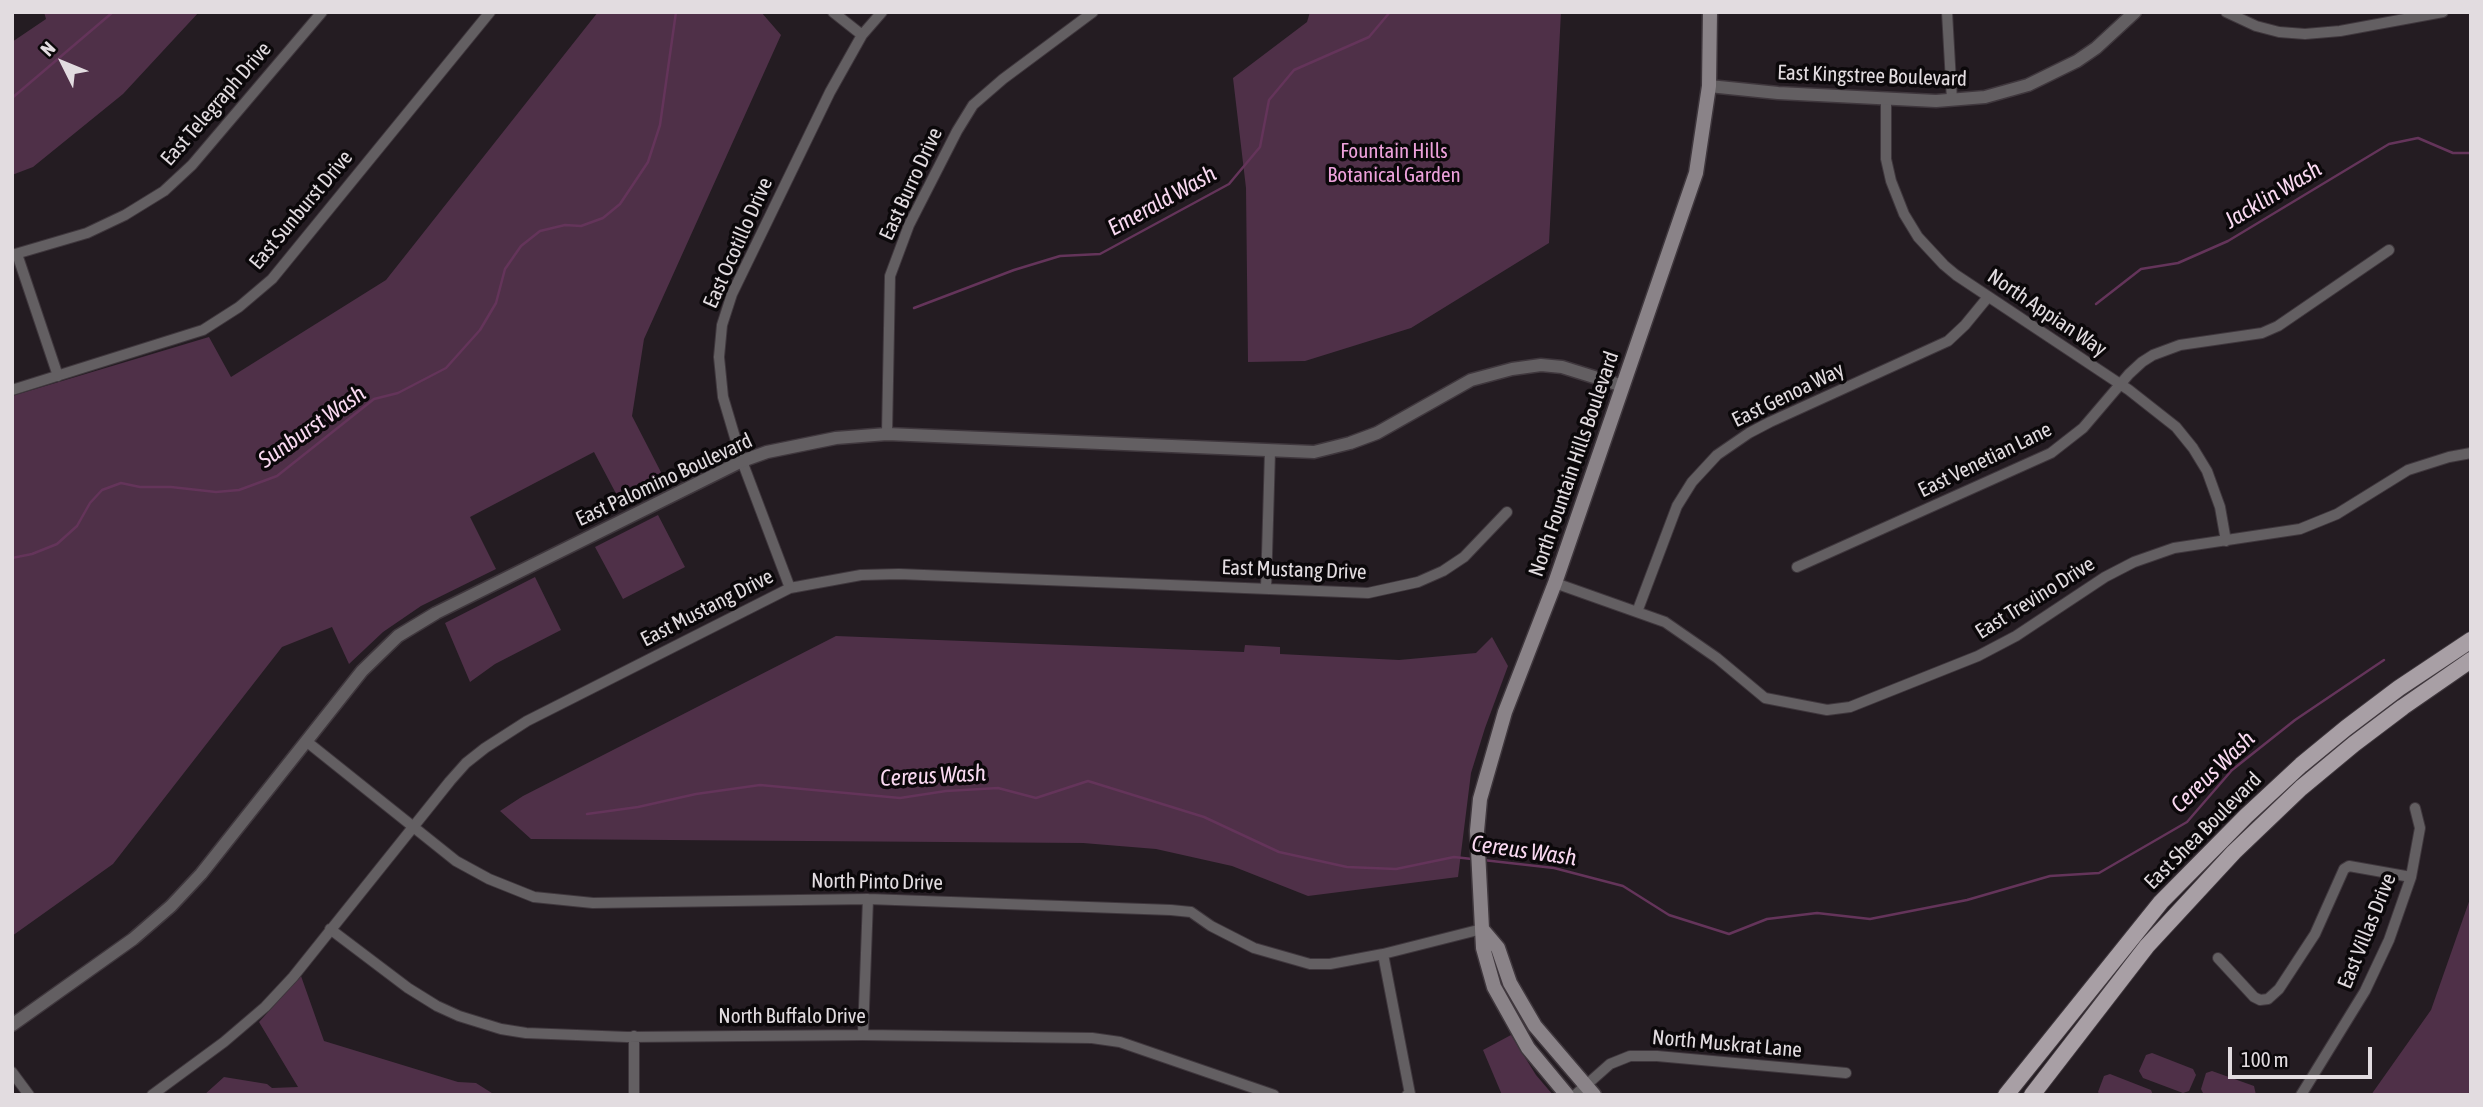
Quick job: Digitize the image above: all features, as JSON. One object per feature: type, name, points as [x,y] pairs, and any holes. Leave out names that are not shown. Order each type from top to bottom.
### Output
[{"type":"main road","name":"North Fountain Hills Boulevard","points":[[1567,1095],[1528,1048],[1494,986],[1483,948],[1477,831],[1480,799],[1505,712],[1555,583],[1696,173],[1709,86],[1710,12]]},
{"type":"main road","name":"East Shea Boulevard","points":[[2006,1095],[2161,902],[2246,816],[2301,765],[2352,724],[2399,688],[2471,640]]},
{"type":"main road","name":"East Shea Boulevard","points":[[2032,1095],[2140,956],[2192,895],[2301,788],[2403,706],[2471,660]]},
{"type":"main road","points":[[2352,724],[2363,737]]},
{"type":"main road","points":[[1482,929],[1498,948],[1510,983],[1535,1026],[1585,1092]]},
{"type":"street","name":"East Telegraph Drive","points":[[14,255],[87,233],[125,215],[164,191],[192,166],[322,12]]},
{"type":"street","name":"East Sunburst Drive","points":[[12,390],[203,330],[239,307],[272,279],[490,12]]},
{"type":"street","points":[[833,12],[862,35]]},
{"type":"street","name":"East Ocotillo Drive","points":[[790,588],[742,461],[723,397],[719,357],[722,326],[733,294],[813,126],[862,35],[882,12]]},
{"type":"street","name":"East Burro Drive","points":[[887,434],[890,276],[909,225],[972,106],[1003,79],[1093,12]]},
{"type":"street","points":[[1947,12],[1952,100]]},
{"type":"street","name":"East Kingstree Boulevard","points":[[1709,86],[1778,93],[1886,98],[1952,100],[1985,97],[2021,88],[2049,76],[2096,48],[2135,12]]},
{"type":"street","points":[[2226,12],[2256,26],[2279,32],[2305,34],[2340,31],[2443,12]]},
{"type":"street","name":"North Appian Way","points":[[1886,98],[1886,159],[1891,181],[1904,214],[1918,237],[1944,265],[1988,297],[2159,412],[2193,448],[2215,489],[2226,541]]},
{"type":"street","name":"East Venetian Lane","points":[[1797,567],[2051,453],[2083,428],[2142,362],[2167,349],[2262,333],[2278,326],[2389,250]]},
{"type":"street","points":[[14,255],[58,376]]},
{"type":"street","name":"East Genoa Way","points":[[1637,612],[1677,506],[1692,482],[1717,455],[1749,433],[1948,341],[1988,297]]},
{"type":"street","name":"East Palomino Boulevard","points":[[12,1025],[133,939],[172,906],[201,874],[362,671],[398,636],[436,613],[742,461],[767,452],[836,438],[887,434],[1314,452],[1377,433],[1471,380],[1511,369],[1541,365],[1562,367],[1623,386]]},
{"type":"street","points":[[1266,589],[1270,451]]},
{"type":"street","name":"East Trevino Drive","points":[[1555,583],[1665,622],[1717,658],[1765,698],[1827,710],[1850,707],[1978,656],[2016,636],[2105,577],[2134,562],[2174,548],[2300,529],[2337,513],[2408,470],[2471,453]]},
{"type":"street","name":"East Mustang Drive","points":[[152,1095],[247,1024],[293,977],[412,826],[466,763],[505,734],[790,588],[860,575],[900,574],[1368,593],[1418,582],[1444,571],[1464,557],[1507,512]]},
{"type":"street","name":"North Pinto Drive","points":[[306,740],[456,860],[489,879],[534,897],[593,903],[869,899],[1171,910],[1191,912],[1211,926],[1254,948],[1310,964],[1330,964],[1383,954],[1482,929]]},
{"type":"street","name":"East Villas Drive","points":[[2301,1095],[2365,991],[2389,940],[2411,877],[2420,828],[2415,808]]},
{"type":"street","points":[[2218,958],[2254,997],[2260,1000],[2268,999],[2279,989],[2315,934],[2344,869],[2349,866],[2411,877]]},
{"type":"street","points":[[863,1035],[869,899]]},
{"type":"street","name":"North Buffalo Drive","points":[[330,929],[408,988],[437,1006],[469,1020],[526,1033],[634,1037],[863,1035],[1092,1038],[1120,1042],[1274,1095]]},
{"type":"street","points":[[1383,954],[1408,1094]]},
{"type":"street","points":[[634,1037],[634,1095]]},
{"type":"street","name":"North Muskrat Lane","points":[[1585,1092],[1610,1064],[1630,1056],[1657,1056],[1846,1073]]},
{"type":"street","points":[[12,1072],[29,1095]]},
{"type":"green space","points":[[44,12],[199,12],[123,94],[33,167],[12,175],[12,42],[46,19]]},
{"type":"green space","points":[[598,12],[761,12],[781,35],[644,339],[632,416],[665,480],[621,503],[594,452],[470,517],[496,569],[421,606],[383,632],[349,664],[332,627],[282,647],[113,864],[12,936],[12,396],[209,337],[231,377],[386,280]]},
{"type":"green space","name":"Fountain Hills Botanical Garden","points":[[1310,12],[1561,12],[1549,243],[1411,328],[1305,361],[1248,362],[1246,188],[1233,78],[1307,22]]},
{"type":"green space","points":[[658,515],[685,567],[623,599],[595,547]]},
{"type":"green space","points":[[535,577],[561,630],[495,664],[470,682],[445,623]]},
{"type":"green space","points":[[836,636],[1244,652],[1245,645],[1280,647],[1280,654],[1399,660],[1476,653],[1492,637],[1508,666],[1471,773],[1458,877],[1308,896],[1232,866],[1156,849],[1083,843],[531,839],[500,811],[523,796]]},
{"type":"green space","points":[[2471,896],[2471,1095],[2371,1095],[2431,1010]]},
{"type":"green space","points":[[301,976],[324,1041],[458,1082],[476,1083],[495,1095],[204,1095],[224,1077],[267,1084],[272,1088],[298,1087],[259,1022]]},
{"type":"green space","points":[[1511,1035],[1536,1075],[1553,1095],[1502,1095],[1483,1050]]},
{"type":"green space","points":[[2152,1053],[2193,1069],[2196,1075],[2189,1091],[2183,1093],[2143,1078],[2139,1071],[2146,1055]]},
{"type":"green space","points":[[2212,1071],[2254,1086],[2256,1095],[2204,1095],[2201,1089],[2206,1073]]},
{"type":"green space","points":[[2110,1074],[2151,1090],[2153,1095],[2100,1095],[2098,1092],[2104,1076]]},
{"type":"waterway","points":[[12,98],[113,12]]},
{"type":"waterway","name":"Sunburst Wash","points":[[12,558],[32,554],[57,544],[77,526],[90,503],[102,490],[121,483],[140,487],[216,492],[239,490],[277,476],[374,399],[398,393],[446,368],[480,330],[496,303],[505,269],[521,246],[540,231],[565,225],[581,226],[603,218],[620,204],[648,162],[660,125],[676,12]]},
{"type":"waterway","name":"Emerald Wash","points":[[914,308],[1014,270],[1060,256],[1100,254],[1229,184],[1260,147],[1269,100],[1294,70],[1369,37],[1390,12]]},
{"type":"waterway","name":"Jacklin Wash","points":[[2096,304],[2141,269],[2178,263],[2228,241],[2389,144],[2418,138],[2453,153],[2471,153]]},
{"type":"waterway","name":"Cereus Wash","points":[[1483,860],[1554,868],[1623,886],[1669,915],[1729,934],[1767,919],[1817,913],[1870,919],[1967,900],[2050,876],[2099,873],[2187,822],[2232,770],[2295,720],[2384,660]]},
{"type":"waterway","name":"Cereus Wash","points":[[587,814],[760,785],[900,798],[946,791],[998,788],[1036,798],[1088,781],[1204,817],[1279,852],[1347,867],[1396,869],[1454,857],[1472,859]]}]
